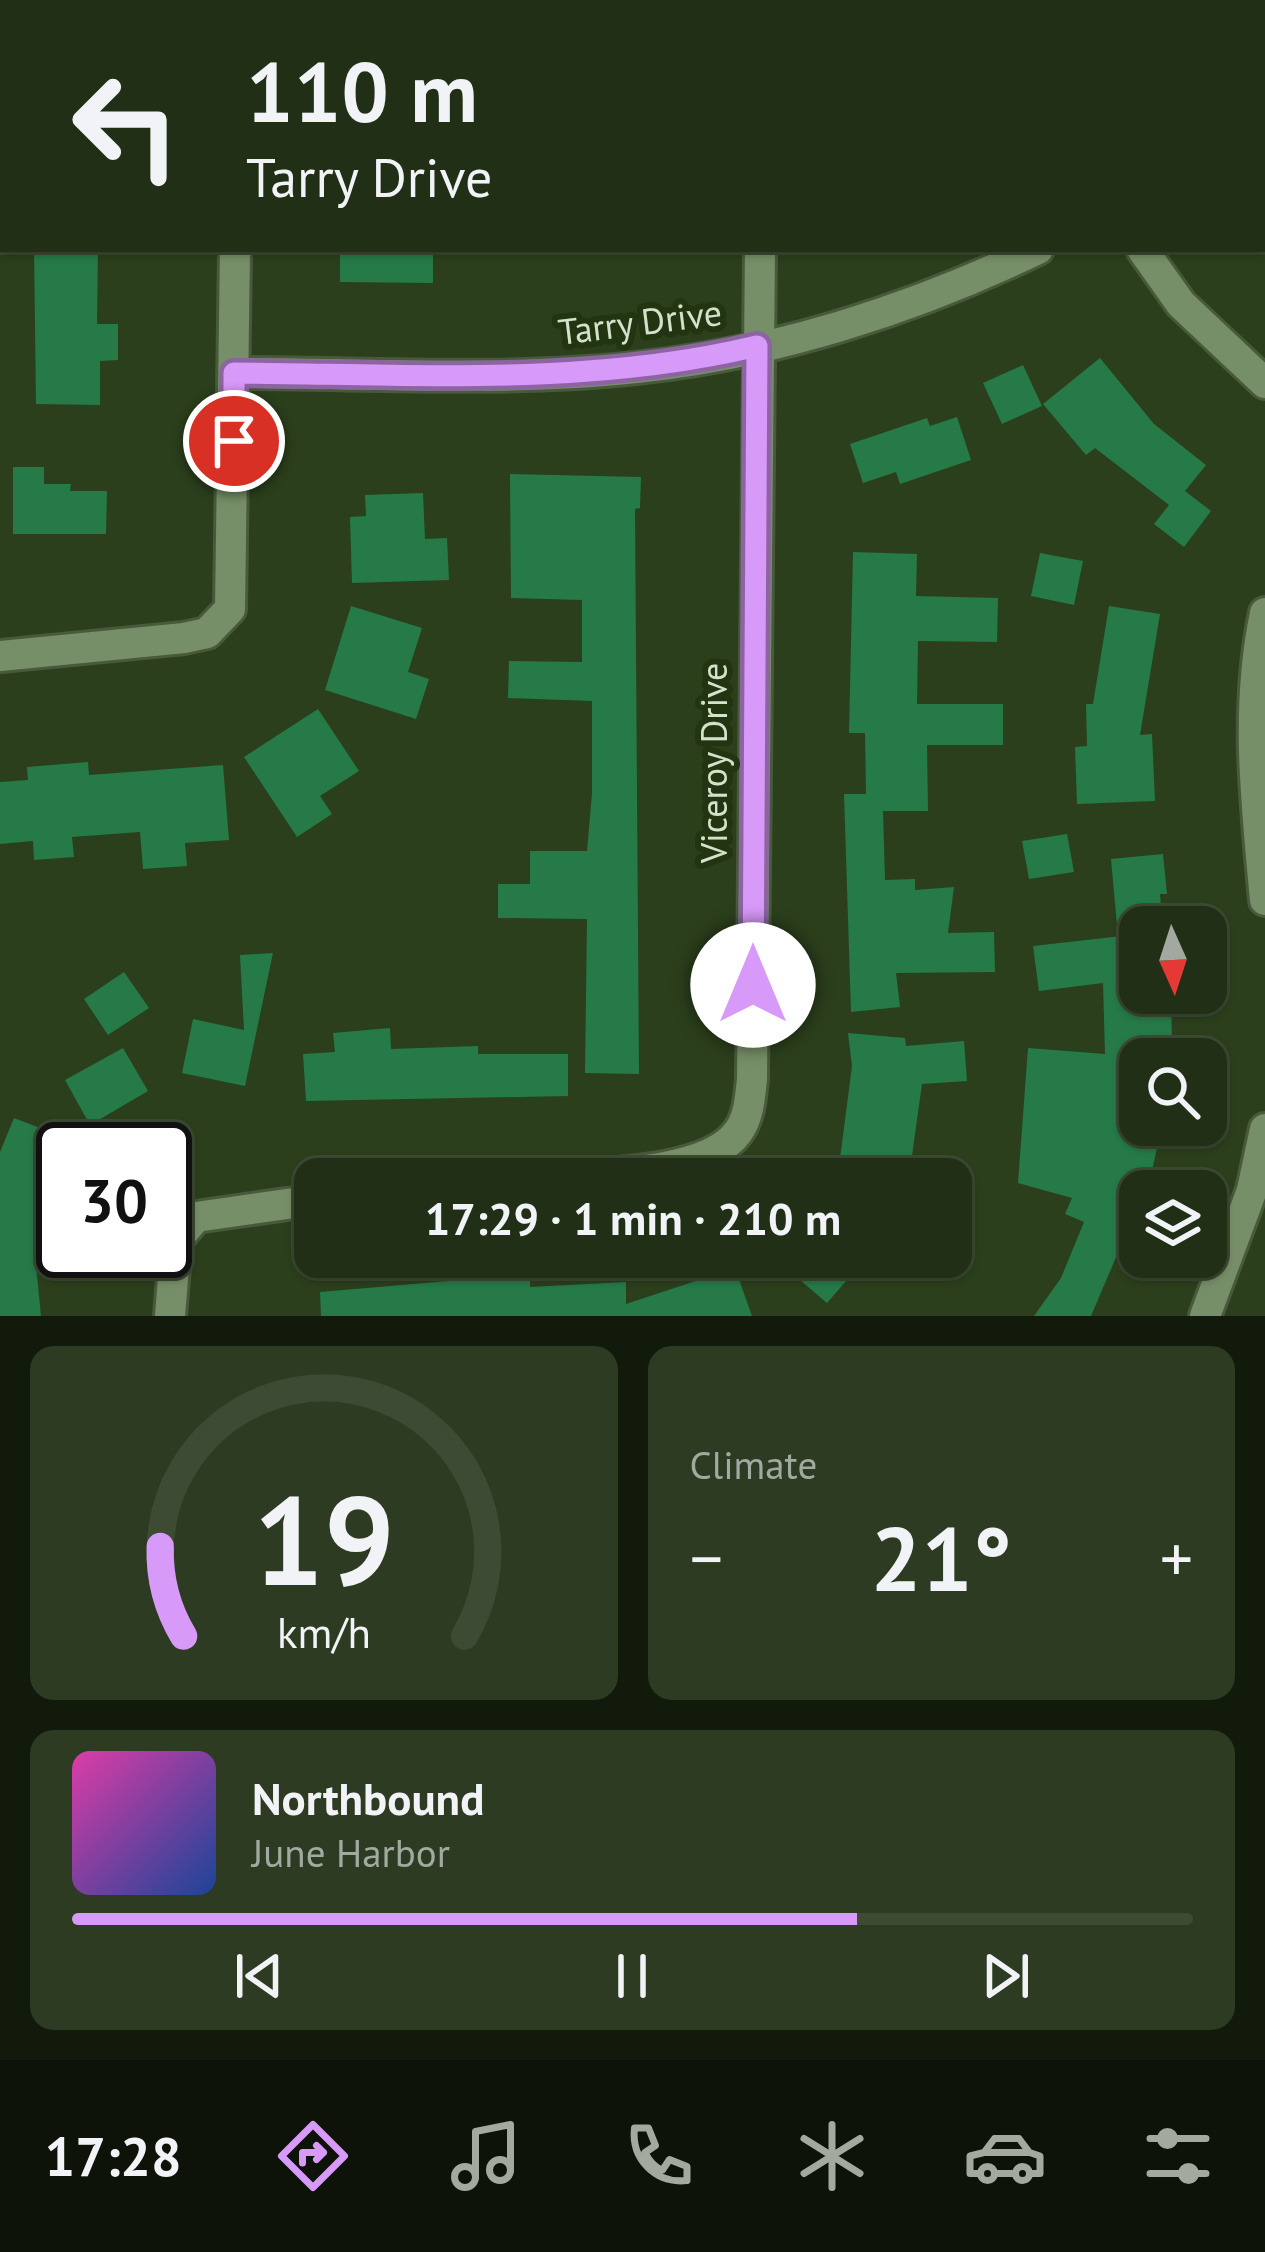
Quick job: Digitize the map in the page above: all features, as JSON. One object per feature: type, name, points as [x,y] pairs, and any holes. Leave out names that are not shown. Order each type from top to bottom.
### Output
[{"type":"street","points":[[0,656],[184,638],[222,623],[233,591],[235,252]]},
{"type":"street","name":"Viceroy Drive","points":[[697,1158],[725,1146],[748,1114],[760,252]]},
{"type":"street","name":"Tarry Drive","points":[[234,373],[560,373],[635,368],[757,346],[877,314],[1030,252]]},
{"type":"street","points":[[1144,252],[1181,304],[1265,383]]},
{"type":"street","points":[[1265,613],[1252,708],[1265,900]]},
{"type":"street","points":[[1205,1316],[1252,1190],[1265,1129]]},
{"type":"street","points":[[170,1316],[176,1241],[196,1217],[294,1203]]},
{"type":"building","points":[[34,252],[98,252],[97,324],[118,324],[118,360],[100,361],[100,405],[36,404]]},
{"type":"building","points":[[340,252],[433,252],[433,283],[340,282]]},
{"type":"building","points":[[1100,358],[1154,424],[1206,465],[1185,491],[1211,511],[1184,547],[1154,524],[1169,505],[1095,448],[1086,455],[1043,404]]},
{"type":"building","points":[[1023,365],[1042,406],[1002,424],[983,383]]},
{"type":"building","points":[[957,417],[971,460],[900,484],[896,472],[863,483],[850,444],[927,418],[930,426]]},
{"type":"building","points":[[13,467],[44,467],[44,484],[71,484],[70,491],[107,491],[106,534],[13,534]]},
{"type":"building","points":[[510,474],[641,477],[640,508],[635,509],[639,1074],[585,1073],[587,919],[498,918],[498,884],[530,884],[530,851],[587,851],[592,793],[592,701],[508,698],[509,661],[582,662],[582,600],[511,598]]},
{"type":"building","points":[[423,493],[425,539],[447,538],[449,580],[352,583],[350,517],[366,516],[365,495]]},
{"type":"building","points":[[853,552],[917,554],[916,596],[998,598],[997,642],[918,641],[917,704],[1003,704],[1003,745],[927,745],[928,811],[883,811],[885,880],[915,879],[915,890],[954,887],[948,933],[994,932],[995,972],[896,973],[900,1007],[851,1012],[844,794],[866,794],[865,733],[849,733]]},
{"type":"building","points":[[1040,553],[1083,561],[1074,605],[1031,596]]},
{"type":"building","points":[[351,606],[422,628],[408,672],[429,679],[416,719],[325,690]]},
{"type":"building","points":[[1109,606],[1160,614],[1140,735],[1152,734],[1155,801],[1077,804],[1075,747],[1087,746],[1086,704],[1093,704]]},
{"type":"building","points":[[318,709],[359,771],[320,796],[332,814],[297,837],[244,757]]},
{"type":"building","points":[[88,762],[89,775],[223,765],[229,840],[185,843],[187,866],[143,869],[140,832],[72,837],[74,857],[34,860],[33,841],[0,844],[0,782],[28,780],[27,767]]},
{"type":"building","points":[[1067,834],[1074,872],[1029,879],[1022,841]]},
{"type":"building","points":[[1163,854],[1167,894],[1160,894],[1161,906],[1119,906],[1117,925],[1111,859]]},
{"type":"building","points":[[1119,936],[1119,1014],[1171,1014],[1172,1038],[1119,1038],[1119,1146],[1157,1146],[1152,1170],[1119,1170],[1119,1250],[1091,1316],[1034,1316],[1061,1278],[1084,1222],[1065,1214],[1072,1198],[1018,1183],[1028,1048],[1105,1054],[1103,983],[1039,991],[1033,946]]},
{"type":"building","points":[[273,953],[245,1086],[182,1073],[193,1019],[244,1030],[240,955]]},
{"type":"building","points":[[124,972],[149,1008],[108,1035],[84,999]]},
{"type":"building","points":[[390,1028],[391,1049],[478,1046],[478,1054],[568,1054],[568,1096],[306,1101],[303,1054],[335,1052],[333,1033]]},
{"type":"building","points":[[848,1033],[905,1038],[906,1046],[964,1041],[967,1081],[922,1084],[912,1158],[840,1158],[852,1066]]},
{"type":"building","points":[[123,1048],[148,1091],[88,1122],[65,1080]]},
{"type":"building","points":[[14,1118],[36,1126],[33,1235],[41,1316],[0,1316],[0,1152]]},
{"type":"building","points":[[530,1278],[530,1287],[626,1282],[626,1304],[705,1278],[739,1278],[752,1316],[321,1316],[320,1292]]},
{"type":"building","points":[[798,1278],[849,1278],[827,1303]]},
{"type":"route","points":[[234,441],[234,373],[560,373],[709,358],[757,346],[753,985]]}]
